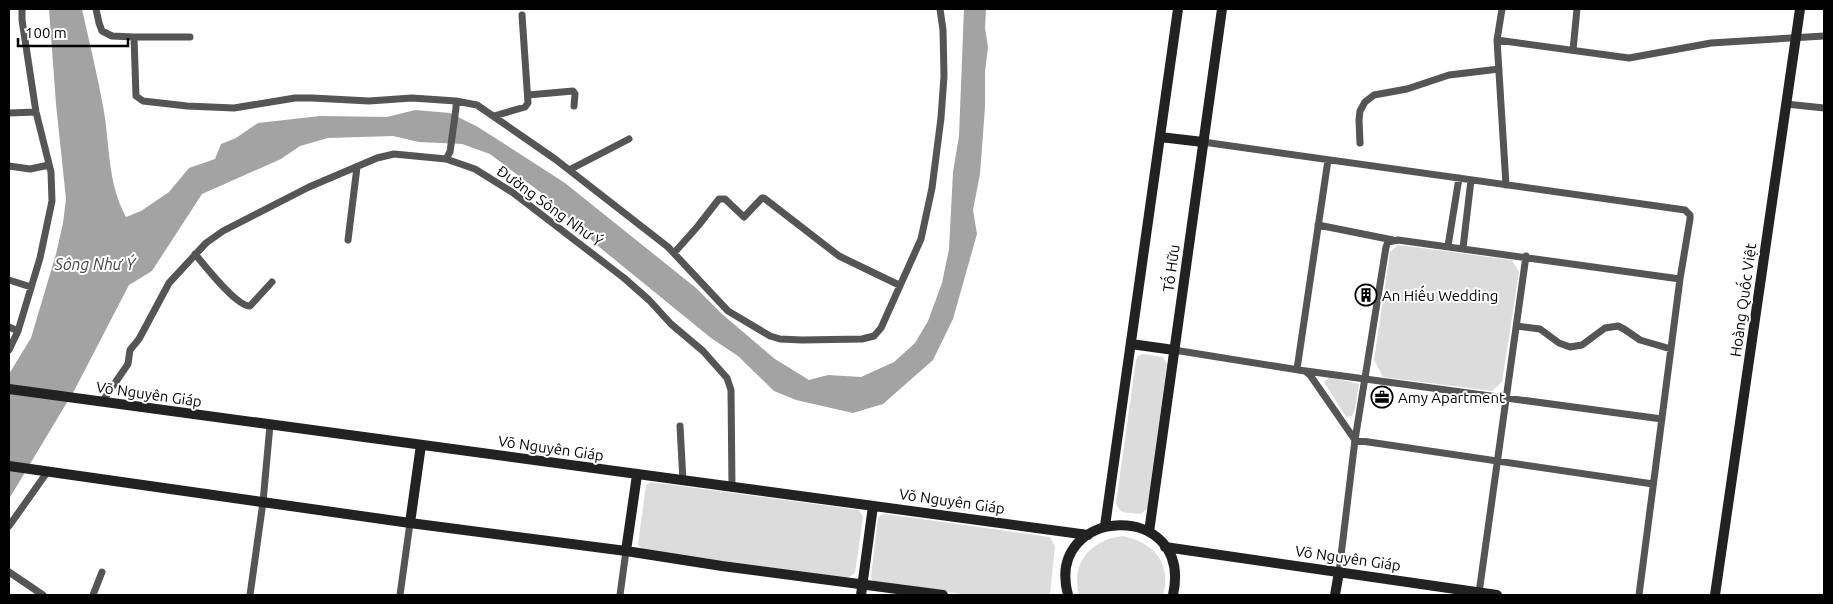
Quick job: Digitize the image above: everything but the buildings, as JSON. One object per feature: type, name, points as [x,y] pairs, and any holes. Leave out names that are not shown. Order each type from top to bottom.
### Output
[{"type":"street","points":[[9,350],[18,331],[40,258],[52,201],[49,165],[36,112],[22,9]]},
{"type":"street","points":[[96,9],[102,31],[112,36],[190,38]]},
{"type":"street","points":[[134,37],[136,96],[143,102],[234,108],[296,98],[369,101],[412,98],[477,105],[569,170],[674,253],[728,311],[770,336],[780,339],[802,340],[869,338],[882,328],[899,285],[921,239],[935,171],[941,118],[944,76],[943,30],[940,9]]},
{"type":"street","name":"Tố Hữu","points":[[1105,526],[1178,9]]},
{"type":"street","name":"Tố Hữu","points":[[1149,532],[1222,9]]},
{"type":"street","points":[[1502,9],[1497,40],[1506,185]]},
{"type":"street","points":[[1573,50],[1577,9]]},
{"type":"street","name":"Hoàng Quốc Việt","points":[[1715,595],[1800,9]]},
{"type":"street","points":[[494,116],[526,106],[528,103],[522,15]]},
{"type":"street","points":[[1497,40],[1629,58],[1711,43],[1824,36]]},
{"type":"street","points":[[1360,143],[1360,111],[1365,102],[1374,95],[1407,88],[1449,75],[1499,69]]},
{"type":"street","points":[[528,95],[573,91],[575,94],[574,106]]},
{"type":"street","points":[[446,159],[450,152],[456,104]]},
{"type":"street","points":[[1786,104],[1824,108]]},
{"type":"street","points":[[9,113],[36,112]]},
{"type":"street","points":[[1160,137],[1685,210],[1690,215],[1690,219],[1680,279],[1639,595]]},
{"type":"street","points":[[569,170],[629,139]]},
{"type":"street","name":"Đường Sông Như Ý","points":[[102,402],[128,364],[130,350],[139,339],[168,283],[206,243],[223,231],[309,187],[377,158],[394,154],[446,159],[475,169],[512,192],[624,278],[649,300],[671,324],[703,351],[727,378],[731,390],[732,487]]},
{"type":"street","points":[[1301,370],[1318,225],[1328,160]]},
{"type":"street","points":[[9,166],[30,169],[49,165]]},
{"type":"street","points":[[348,240],[357,167]]},
{"type":"street","points":[[1448,246],[1459,178]]},
{"type":"street","points":[[1463,248],[1471,180]]},
{"type":"street","points":[[674,253],[719,199],[725,199],[744,217],[764,198],[839,256],[899,285]]},
{"type":"street","points":[[1318,225],[1393,240],[1526,256],[1680,279]]},
{"type":"street","points":[[1335,595],[1355,440],[1386,247],[1388,242],[1393,240]]},
{"type":"street","points":[[195,254],[235,299],[246,306],[250,306],[272,282]]},
{"type":"street","points":[[1479,593],[1526,256]]},
{"type":"street","points":[[9,280],[31,287]]},
{"type":"street","points":[[1517,326],[1540,329],[1559,343],[1570,347],[1582,345],[1605,328],[1618,326],[1624,328],[1640,340],[1671,349]]},
{"type":"street","points":[[9,328],[18,331]]},
{"type":"street","points":[[1131,344],[1301,370],[1662,420]]},
{"type":"street","points":[[1301,370],[1310,375],[1355,440],[1653,484]]},
{"type":"street","name":"Võ Nguyên Giáp","points":[[9,389],[1088,535]]},
{"type":"street","points":[[250,595],[263,502],[270,425]]},
{"type":"street","points":[[680,426],[683,481]]},
{"type":"street","points":[[400,595],[421,445]]},
{"type":"street","points":[[9,466],[410,523],[626,551],[862,590],[943,595]]},
{"type":"street","points":[[9,526],[45,471]]},
{"type":"street","points":[[620,595],[637,475]]},
{"type":"street","points":[[862,590],[873,506]]},
{"type":"street","points":[[1068,595],[1066,583],[1069,561],[1074,551],[1088,535],[1105,526],[1123,524],[1132,525],[1149,532],[1165,547],[1174,566],[1173,595]]},
{"type":"street","name":"Võ Nguyên Giáp","points":[[1165,547],[1497,595]]},
{"type":"street","points":[[9,572],[43,595]]},
{"type":"street","points":[[93,595],[102,572]]},
{"type":"shaded area","points":[[1398,245],[1512,260],[1519,272],[1502,382],[1492,391],[1383,377],[1374,360],[1390,252]]},
{"type":"shaded area","points":[[1143,354],[1163,357],[1167,364],[1147,509],[1141,514],[1122,511],[1117,507],[1116,503],[1136,360],[1138,356]]},
{"type":"shaded area","points":[[1330,377],[1359,384],[1352,416],[1346,417],[1324,382]]},
{"type":"shaded area","points":[[651,482],[859,510],[863,517],[855,573],[848,578],[643,550],[638,545],[646,485]]},
{"type":"shaded area","points":[[886,514],[1050,537],[1055,546],[1050,595],[968,595],[873,581],[871,577],[878,518]]},
{"type":"shaded area","points":[[1122,536],[1143,543],[1158,555],[1165,573],[1163,595],[1079,595],[1078,573],[1086,555],[1092,548],[1101,543]]},
{"type":"water","name":"Sông Như Ý","points":[[49,9],[82,9],[103,106],[112,177],[115,191],[126,217],[141,211],[169,192],[189,168],[215,159],[221,144],[236,138],[258,123],[320,116],[387,117],[415,110],[450,113],[478,127],[565,183],[696,288],[722,314],[775,359],[809,380],[828,375],[861,377],[894,362],[915,343],[928,321],[942,283],[949,249],[953,172],[959,136],[964,9],[986,9],[985,28],[988,47],[985,72],[985,107],[980,174],[973,210],[977,234],[953,319],[933,360],[883,404],[853,413],[796,400],[774,391],[738,356],[711,338],[598,246],[544,195],[490,154],[462,144],[419,142],[393,136],[328,138],[300,146],[281,159],[202,194],[152,271],[129,285],[75,389],[9,499],[9,374],[31,338],[56,254],[66,199]]},
{"type":"place","name":"An Hiếu Wedding","points":[[1366,295]]},
{"type":"place","name":"Amy Apartment","points":[[1382,397]]}]
